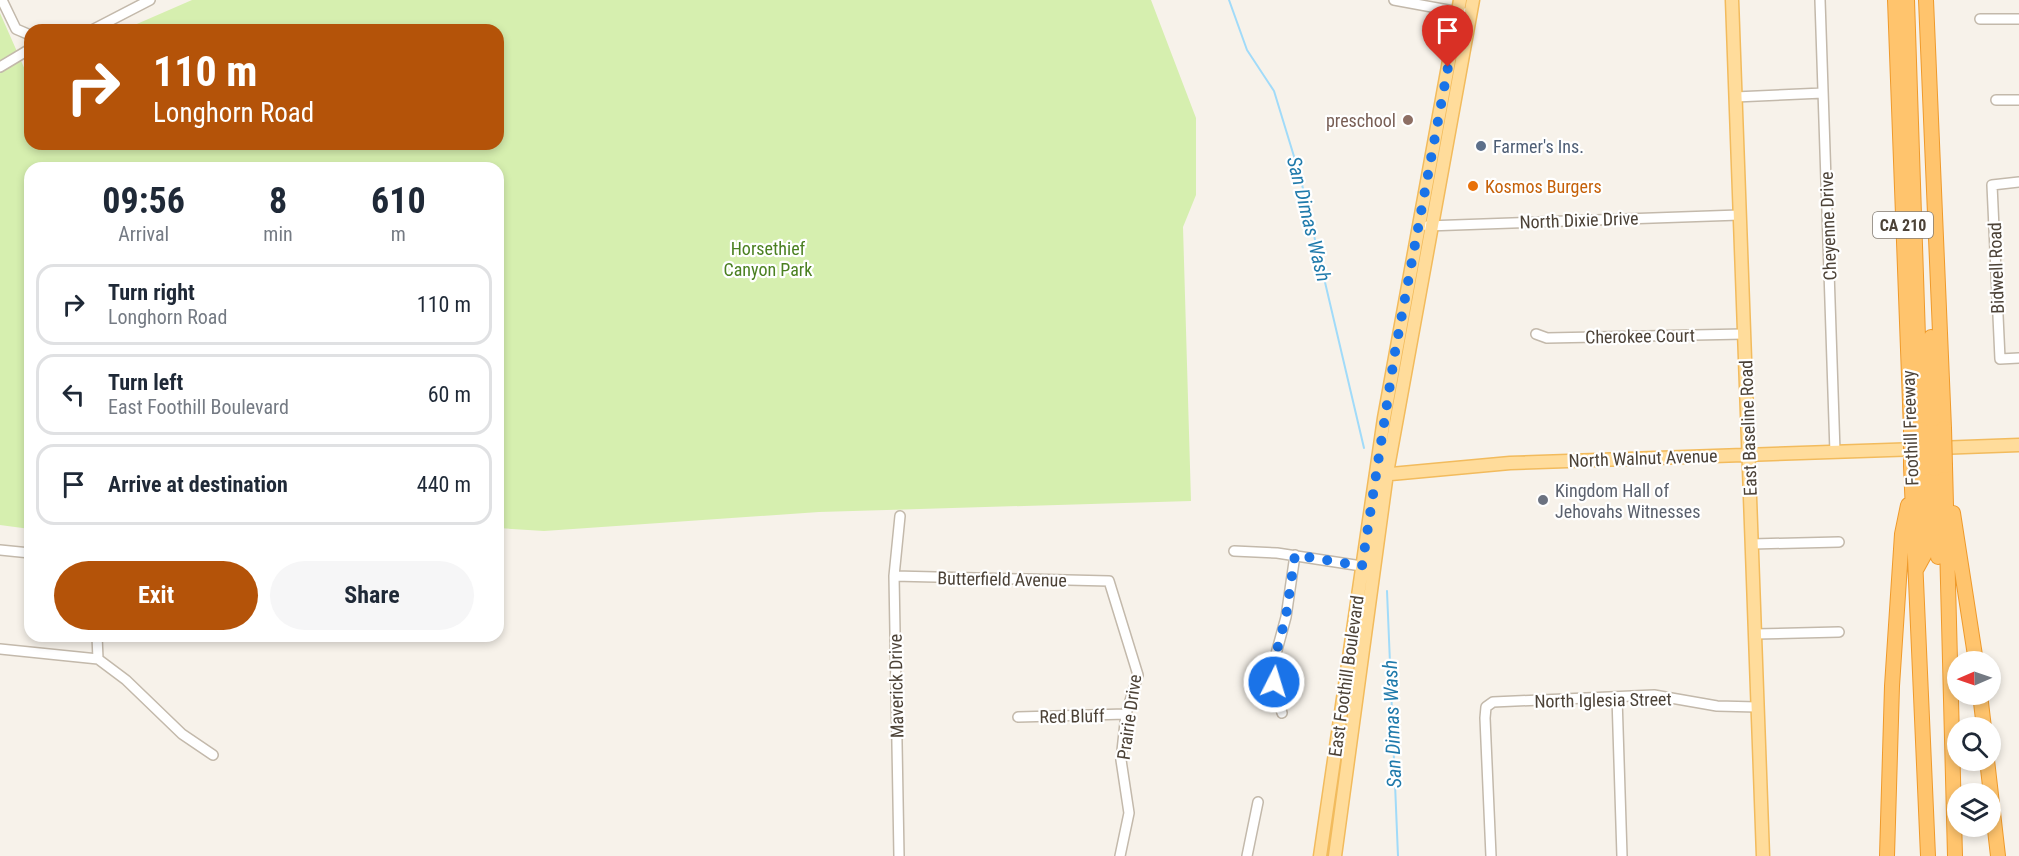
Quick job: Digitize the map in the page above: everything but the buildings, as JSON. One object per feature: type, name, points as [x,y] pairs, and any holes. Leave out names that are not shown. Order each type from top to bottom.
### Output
[{"type":"highway","name":"Foothill Freeway","points":[[1895,0],[1927,430],[1955,856]]},
{"type":"highway","points":[[1907,0],[1927,430]]},
{"type":"highway","name":"Foothill Freeway","points":[[1926,0],[1929,467],[1912,483],[1928,856]]},
{"type":"highway","points":[[1916,572],[1927,550],[1929,467]]},
{"type":"highway","points":[[1929,467],[1973,651]]},
{"type":"highway","points":[[1929,467],[1946,856]]},
{"type":"highway","points":[[1887,856],[1892,686],[1902,534],[1912,483]]},
{"type":"highway","points":[[1988,771],[1998,856]]},
{"type":"main road","name":"East Foothill Boulevard","points":[[1320,856],[1381,475],[1395,352],[1426,226],[1463,9],[1473,0]]},
{"type":"main road","name":"East Baseline Road","points":[[1732,0],[1763,856]]},
{"type":"main road","name":"North Walnut Avenue","points":[[1381,475],[1510,463],[2019,445]]},
{"type":"main road","name":"East Foothill Boulevard","points":[[1335,856],[1367,566]]},
{"type":"street","points":[[2,0],[16,29],[24,32]]},
{"type":"street","points":[[104,24],[150,0]]},
{"type":"street","points":[[1394,0],[1463,9]]},
{"type":"street","name":"Cheyenne Drive","points":[[1820,0],[1835,452]]},
{"type":"street","points":[[1980,19],[2019,20]]},
{"type":"street","points":[[0,67],[24,53]]},
{"type":"street","points":[[1735,97],[1823,93]]},
{"type":"street","points":[[1996,100],[2019,100]]},
{"type":"street","name":"Bidwell Road","points":[[2019,182],[1992,185],[2000,359],[2019,358]]},
{"type":"street","name":"North Dixie Drive","points":[[1426,226],[1739,215]]},
{"type":"street","name":"Cherokee Court","points":[[1536,334],[1547,338],[1744,334]]},
{"type":"street","name":"Maverick Drive","points":[[899,856],[894,576],[900,516]]},
{"type":"street","points":[[1752,544],[1839,542]]},
{"type":"street","points":[[0,550],[24,552]]},
{"type":"street","points":[[1234,551],[1295,555],[1367,566]]},
{"type":"street","points":[[1282,713],[1274,682],[1273,665],[1286,616],[1295,555]]},
{"type":"street","name":"Butterfield Avenue","points":[[894,576],[1109,581]]},
{"type":"street","name":"Prairie Drive","points":[[1109,581],[1138,675],[1126,714],[1121,760],[1129,813],[1120,856]]},
{"type":"street","points":[[1755,634],[1839,632]]},
{"type":"street","points":[[97,642],[98,659]]},
{"type":"street","points":[[0,649],[98,659],[126,680],[182,734],[213,755]]},
{"type":"street","name":"North Iglesia Street","points":[[1491,856],[1486,707],[1493,702],[1654,695],[1717,706],[1757,707]]},
{"type":"street","points":[[1617,697],[1622,856]]},
{"type":"street","name":"Red Bluff","points":[[1018,717],[1126,714]]},
{"type":"street","points":[[1247,856],[1258,802]]},
{"type":"green space","name":"Horsethief Canyon Park","points":[[192,0],[1151,0],[1196,118],[1196,195],[1183,227],[1191,501],[819,512],[544,531],[504,528],[504,162],[24,162],[24,528],[0,525],[0,13],[24,67],[24,150],[504,150],[504,24],[137,24]]},
{"type":"waterway","name":"San Dimas Wash","points":[[1229,0],[1247,50],[1274,91],[1300,176],[1364,448]]},
{"type":"waterway","name":"San Dimas Wash","points":[[1387,591],[1398,856]]},
{"type":"place","name":"preschool","points":[[1408,120]]},
{"type":"place","name":"Farmer's Ins.","points":[[1481,146]]},
{"type":"place","name":"Kosmos Burgers","points":[[1473,186]]},
{"type":"place","name":"Kingdom Hall of Jehovahs Witnesses","points":[[1543,500]]},
{"type":"route","points":[[1274,682],[1273,665],[1286,616],[1295,555],[1362,566],[1395,352],[1448,67]]}]
